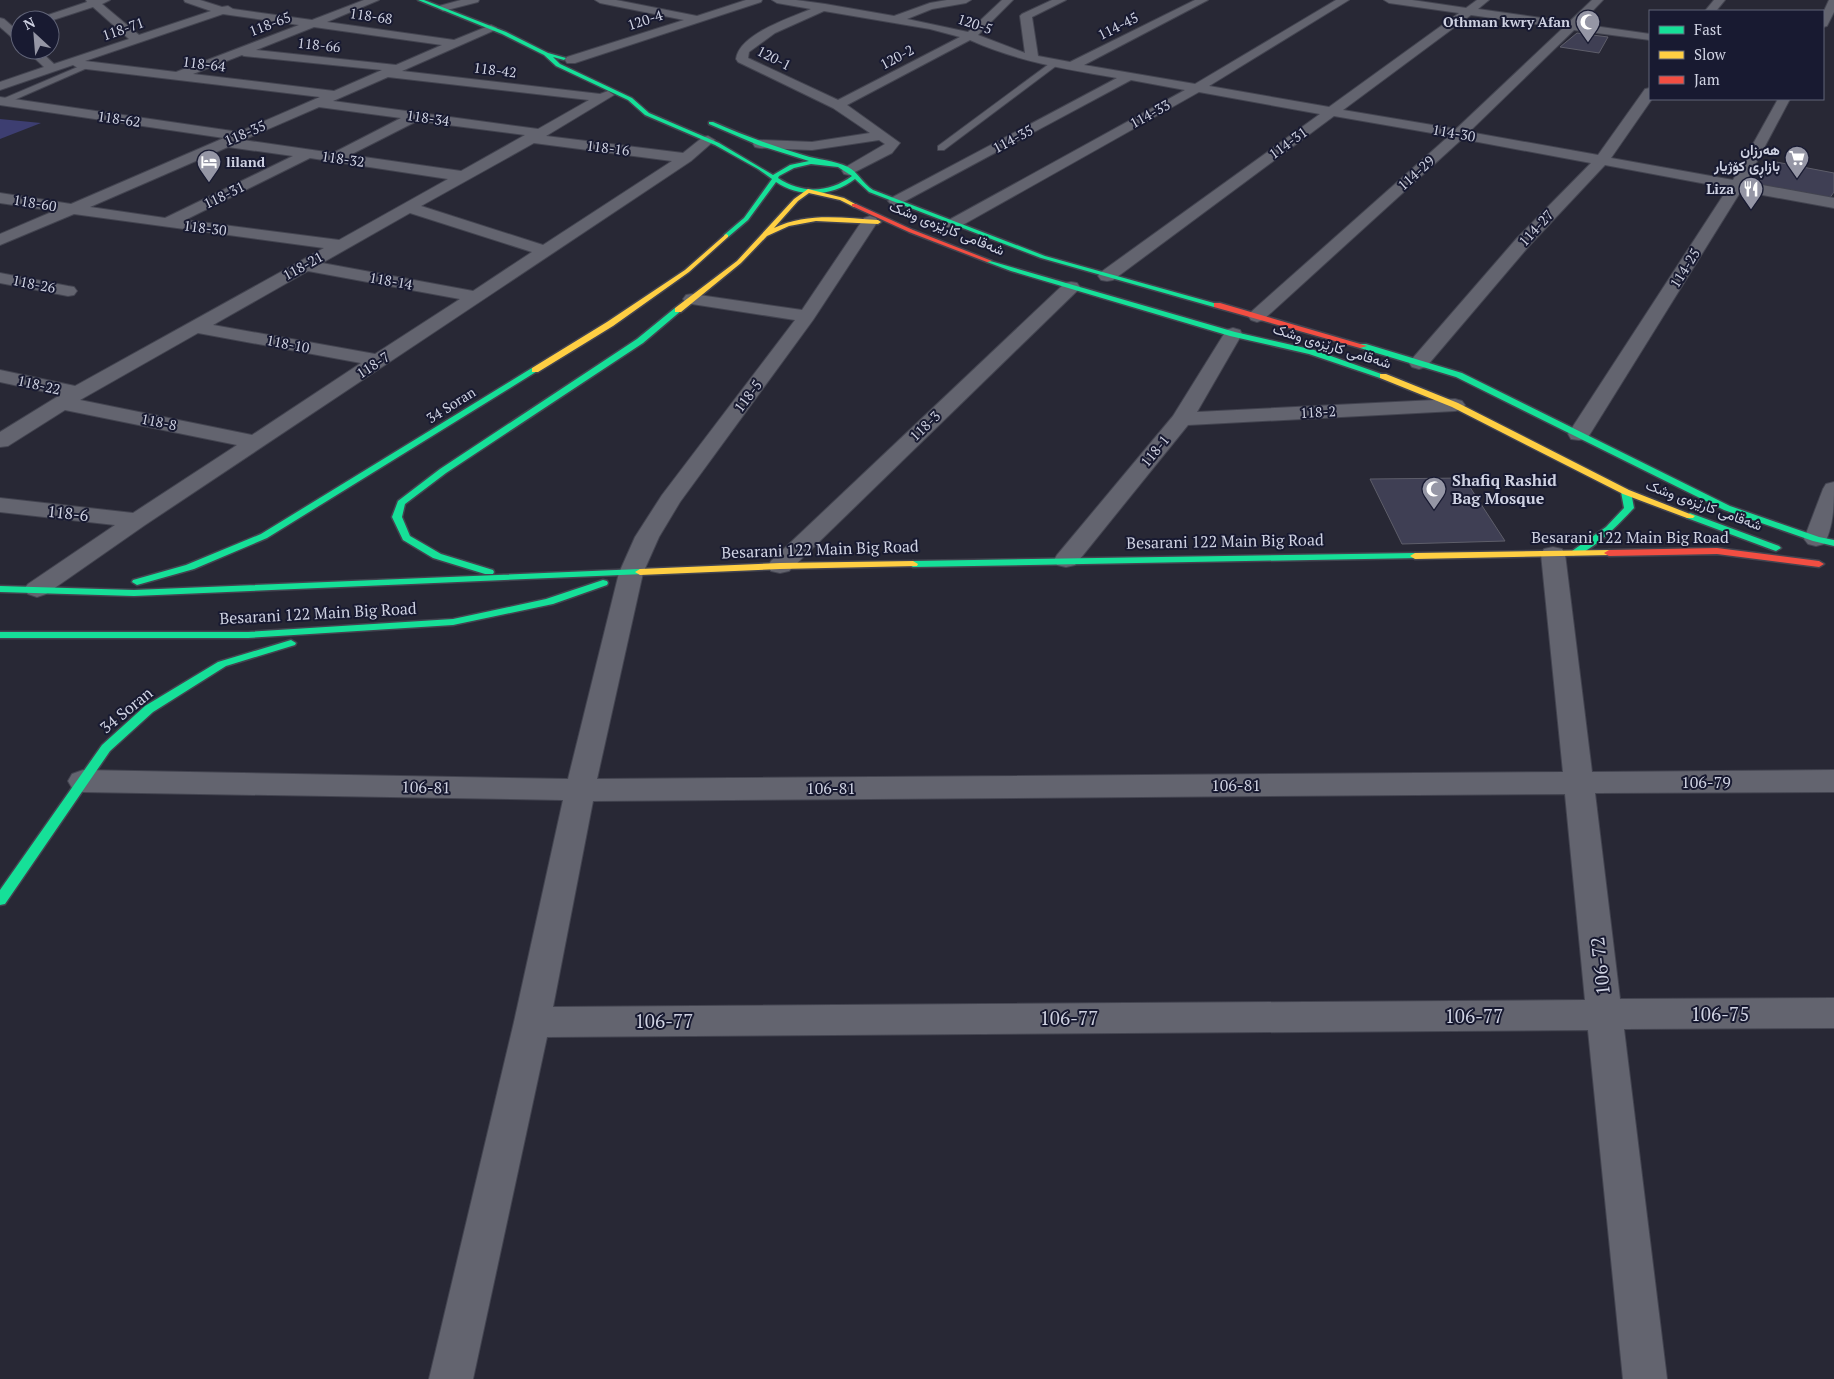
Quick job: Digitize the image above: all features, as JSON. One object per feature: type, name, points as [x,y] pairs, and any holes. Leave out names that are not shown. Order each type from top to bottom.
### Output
[{"type":"main road","points":[[420,0],[491,28],[546,54],[571,60],[639,92]]},
{"type":"main road","points":[[546,54],[558,66],[630,99],[646,114],[708,140],[760,168],[775,180]]},
{"type":"main road","points":[[638,106],[654,103]]},
{"type":"main road","points":[[509,578],[437,556],[406,538],[397,518],[401,503],[472,452],[640,341],[738,262],[796,200],[808,191],[837,188],[850,182],[852,174],[837,165],[825,164],[760,144],[702,119]]},
{"type":"main road","name":"34 Soran","points":[[103,592],[190,567],[264,536],[610,324],[687,271],[746,219],[780,171],[788,167],[805,164],[825,164]]},
{"type":"main road","name":"شەقامی کارێزەی وشک","points":[[852,174],[861,186],[954,224],[1043,257],[1257,316],[1459,375],[1727,508],[1825,541]]},
{"type":"main road","name":"شەقامی کارێزەی وشک","points":[[775,180],[786,187],[842,199],[896,225],[1013,270],[1233,334],[1311,352],[1397,381],[1455,405],[1626,492],[1819,564],[1834,567]]},
{"type":"main road","points":[[763,236],[787,224],[816,219],[870,221],[896,225]]},
{"type":"main road","points":[[419,442],[437,445]]},
{"type":"main road","points":[[454,449],[472,452]]},
{"type":"main road","points":[[1564,553],[1609,529],[1629,508],[1626,492]]},
{"type":"main road","name":"Besarani 122 Main Big Road","points":[[0,589],[134,593],[780,566],[1564,553],[1717,551],[1819,564]]},
{"type":"main road","name":"Besarani 122 Main Big Road","points":[[0,634],[248,635],[453,622],[549,602],[630,573]]},
{"type":"main road","name":"34 Soran","points":[[0,900],[106,748],[149,709],[222,664],[338,629]]},
{"type":"street","name":"118-68","points":[[189,0],[222,11],[456,43]]},
{"type":"street","name":"118-65","points":[[177,76],[374,0]]},
{"type":"street","points":[[443,8],[474,0]]},
{"type":"street","points":[[600,0],[697,19]]},
{"type":"street","name":"120-4","points":[[571,60],[757,0]]},
{"type":"street","name":"120-5","points":[[777,0],[897,19],[970,36],[1002,50],[1032,59],[1072,66]]},
{"type":"street","points":[[897,19],[931,3],[966,0]]},
{"type":"street","name":"120-2","points":[[838,105],[970,36],[1014,8],[1061,0]]},
{"type":"street","name":"114-45","points":[[1072,66],[1203,0]]},
{"type":"street","name":"114-33","points":[[954,224],[1197,88],[1344,0]]},
{"type":"street","points":[[1389,0],[1649,37]]},
{"type":"street","name":"114-31","points":[[1107,276],[1484,0]]},
{"type":"street","name":"114-29","points":[[1257,316],[1459,134],[1598,0]]},
{"type":"street","points":[[1711,10],[1720,0]]},
{"type":"street","points":[[60,14],[97,1],[138,40]]},
{"type":"street","points":[[1824,22],[1834,1]]},
{"type":"street","name":"118-71","points":[[0,86],[248,3]]},
{"type":"street","points":[[844,10],[860,3]]},
{"type":"street","name":"120-1","points":[[825,7],[750,43],[743,51],[742,58],[754,66],[838,105],[879,134]]},
{"type":"street","points":[[1014,8],[1032,59]]},
{"type":"street","name":"118-35","points":[[0,240],[491,28]]},
{"type":"street","name":"118-66","points":[[240,51],[390,70]]},
{"type":"street","points":[[43,60],[53,69]]},
{"type":"street","name":"118-64","points":[[70,63],[335,95]]},
{"type":"street","name":"114-30","points":[[1072,66],[1834,202]]},
{"type":"street","name":"118-42","points":[[390,70],[605,97]]},
{"type":"street","name":"114-35","points":[[896,201],[1130,76]]},
{"type":"street","name":"114-27","points":[[1419,363],[1523,242],[1602,160],[1649,93]]},
{"type":"street","name":"118-21","points":[[0,441],[70,398],[196,326],[605,97]]},
{"type":"street","name":"114-25","points":[[1579,434],[1738,184],[1783,100]]},
{"type":"street","name":"118-62","points":[[1,101],[232,139]]},
{"type":"street","name":"118-34","points":[[316,103],[416,116],[535,136]]},
{"type":"street","points":[[334,158],[416,116]]},
{"type":"street","points":[[825,164],[876,140],[879,134]]},
{"type":"street","points":[[760,144],[812,146],[879,134],[893,143],[887,150],[852,174]]},
{"type":"street","name":"118-16","points":[[535,136],[686,158]]},
{"type":"street","name":"118-32","points":[[232,139],[308,154],[462,176]]},
{"type":"street","name":"118-7","points":[[37,589],[137,520],[686,158],[708,140]]},
{"type":"street","name":"118-31","points":[[167,223],[308,154]]},
{"type":"street","name":"118-60","points":[[0,198],[70,209]]},
{"type":"street","points":[[407,207],[546,251]]},
{"type":"street","name":"118-30","points":[[70,209],[341,245]]},
{"type":"street","name":"118-5","points":[[451,1379],[532,1022],[580,790],[630,573],[647,537],[670,500],[807,316],[870,221]]},
{"type":"street","name":"118-14","points":[[305,265],[477,297]]},
{"type":"street","name":"118-26","points":[[0,278],[68,291]]},
{"type":"street","name":"118-3","points":[[780,566],[1071,287]]},
{"type":"street","points":[[692,299],[807,316]]},
{"type":"street","name":"118-10","points":[[196,326],[380,361]]},
{"type":"street","name":"118-1","points":[[1066,560],[1182,418],[1233,334]]},
{"type":"street","name":"118-22","points":[[0,376],[70,398]]},
{"type":"street","name":"118-8","points":[[70,398],[256,442]]},
{"type":"street","name":"118-2","points":[[1182,418],[1455,405]]},
{"type":"street","points":[[1825,541],[1834,489]]},
{"type":"street","name":"118-6","points":[[0,505],[137,520]]},
{"type":"street","name":"106-72","points":[[1564,553],[1579,782],[1645,1379]]},
{"type":"street","name":"106-81","points":[[83,781],[580,790],[1579,782]]},
{"type":"street","name":"106-79","points":[[1579,782],[1834,781]]},
{"type":"street","name":"106-75","points":[[1605,1015],[1834,1013]]},
{"type":"street","name":"106-77","points":[[532,1022],[1605,1015]]},
{"type":"lane","points":[[941,148],[1056,63]]},
{"type":"lane","points":[[1,101],[90,65]]},
{"type":"shaded area","points":[[0,119],[41,123],[0,139]]},
{"type":"building","points":[[1577,33],[1608,37],[1599,53],[1560,47]]},
{"type":"building","name":"ھەرزان بازاڕی کۆژیار","points":[[1771,161],[1834,173],[1834,192],[1829,199],[1757,186]]},
{"type":"building","points":[[1464,478],[1505,541],[1402,544],[1370,479]]},
{"type":"traffic: fast","points":[[420,0],[504,33],[546,54],[564,59]]},
{"type":"traffic: fast","points":[[546,54],[558,65],[630,99],[647,114],[717,144],[760,168],[775,179],[746,219],[726,236]]},
{"type":"traffic: fast","points":[[711,123],[760,144],[816,161]]},
{"type":"traffic: fast","points":[[854,177],[836,188],[815,192],[793,189],[775,179],[776,175],[792,166],[811,162],[840,165],[851,171],[871,191],[1043,257],[1217,305]]},
{"type":"traffic: fast","points":[[989,261],[1013,270],[1233,334],[1311,352],[1383,376]]},
{"type":"traffic: fast","points":[[489,572],[437,556],[406,538],[397,517],[401,503],[443,471],[640,341],[678,310]]},
{"type":"traffic: fast","points":[[1363,346],[1459,375],[1727,508],[1816,539],[1834,543]]},
{"type":"traffic: fast","points":[[137,582],[190,567],[264,536],[535,370]]},
{"type":"traffic: fast","points":[[1575,553],[1609,529],[1629,508],[1626,492]]},
{"type":"traffic: fast","points":[[1690,516],[1776,548]]},
{"type":"traffic: fast","points":[[913,564],[1415,556]]},
{"type":"traffic: fast","points":[[0,589],[134,593],[640,572]]},
{"type":"traffic: fast","points":[[0,635],[248,635],[453,622],[549,602],[603,583]]},
{"type":"traffic: fast","points":[[0,900],[106,748],[149,709],[222,664],[291,643]]},
{"type":"traffic: slow","points":[[678,310],[739,262],[796,200],[808,191],[842,199],[854,205]]},
{"type":"traffic: slow","points":[[766,234],[787,224],[816,219],[878,222]]},
{"type":"traffic: slow","points":[[535,370],[610,324],[687,271],[726,236]]},
{"type":"traffic: slow","points":[[1383,376],[1455,405],[1626,492],[1690,516]]},
{"type":"traffic: slow","points":[[1415,556],[1609,553]]},
{"type":"traffic: slow","points":[[640,572],[780,566],[913,564]]},
{"type":"traffic: jam","points":[[854,205],[911,231],[989,261]]},
{"type":"traffic: jam","points":[[1217,305],[1363,346]]},
{"type":"traffic: jam","points":[[1609,553],[1717,551],[1819,564]]},
{"type":"place","name":"Othman kwry Afan","points":[[1588,43]]},
{"type":"place","name":"ھەرزان بازاڕی کۆژیار","points":[[1797,179]]},
{"type":"place","name":"liland","points":[[209,183]]},
{"type":"place","name":"Liza","points":[[1751,210]]},
{"type":"place","name":"Shafiq Rashid Bag Mosque","points":[[1434,510]]}]
